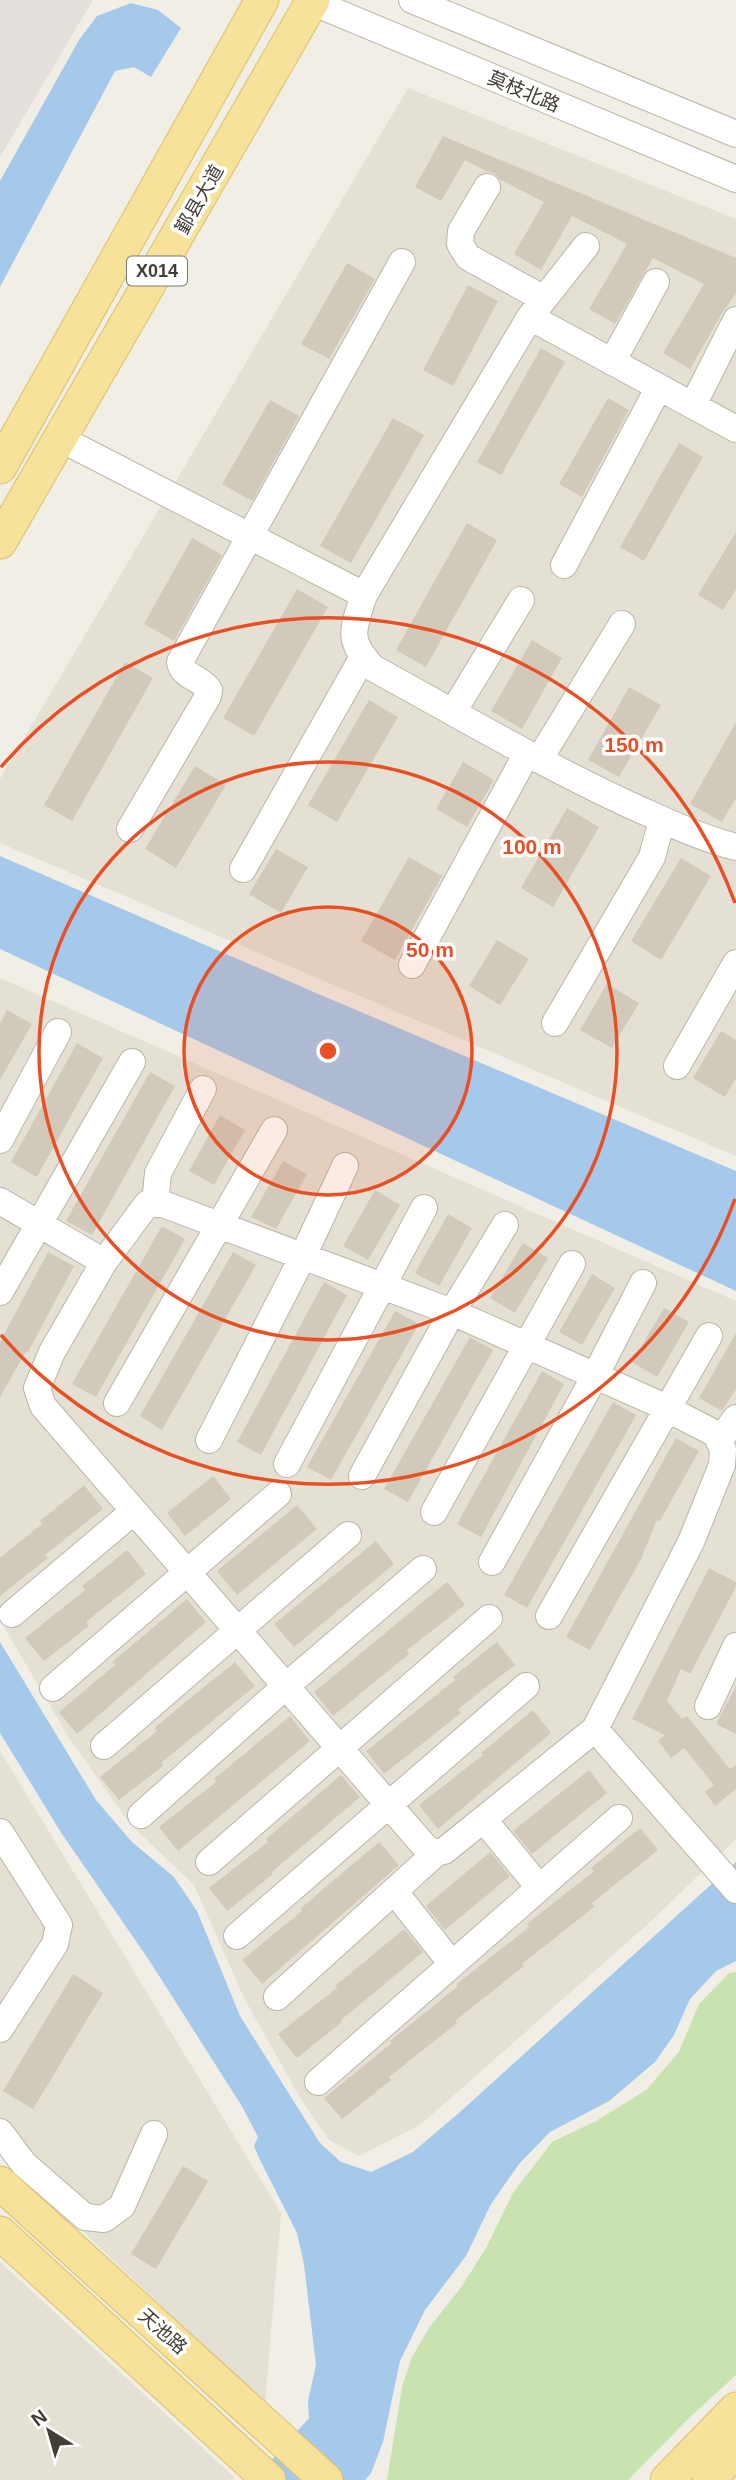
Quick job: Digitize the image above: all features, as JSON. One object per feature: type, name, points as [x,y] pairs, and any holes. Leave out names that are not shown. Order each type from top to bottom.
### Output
[{"type":"main road","name":"X014","points":[[0,467],[262,0]]},
{"type":"main road","name":"鄞县大道","points":[[0,542],[310,1]]},
{"type":"main road","name":"天池路","points":[[0,2183],[326,2480]]},
{"type":"main road","name":"天池路","points":[[0,2233],[269,2480]]},
{"type":"main road","points":[[667,2480],[736,2409]]},
{"type":"main road","points":[[709,2480],[736,2450]]},
{"type":"street","points":[[412,0],[736,134]]},
{"type":"street","name":"莫枝北路","points":[[310,1],[736,179]]},
{"type":"street","points":[[487,187],[461,231],[460,244],[468,257],[612,362],[736,429]]},
{"type":"street","points":[[586,246],[537,308],[364,595],[354,627],[356,647],[373,668],[577,780],[662,820],[736,847]]},
{"type":"street","points":[[130,828],[208,696],[207,685],[186,673],[180,662],[402,262]]},
{"type":"street","points":[[612,362],[656,282]]},
{"type":"street","points":[[693,405],[736,320]]},
{"type":"street","points":[[565,565],[659,387]]},
{"type":"street","points":[[61,439],[364,595]]},
{"type":"street","points":[[453,712],[521,600]]},
{"type":"street","points":[[412,965],[533,756],[622,624]]},
{"type":"street","points":[[243,869],[363,657]]},
{"type":"street","points":[[555,1023],[652,857],[662,820]]},
{"type":"street","points":[[677,1066],[736,963]]},
{"type":"street","points":[[0,1140],[58,1032]]},
{"type":"street","points":[[0,1292],[132,1062]]},
{"type":"street","points":[[155,1204],[158,1173],[203,1089]]},
{"type":"street","points":[[117,1403],[274,1130]]},
{"type":"street","points":[[209,1440],[303,1256],[345,1166]]},
{"type":"street","points":[[0,1200],[104,1262]]},
{"type":"street","points":[[277,1997],[436,1853],[444,1851],[484,1820],[595,1729],[691,1542],[722,1465],[723,1450],[716,1434],[668,1409],[452,1311],[163,1204],[147,1204],[104,1262],[52,1352],[37,1388],[43,1406],[427,1849],[436,1853]]},
{"type":"street","points":[[286,1464],[424,1208]]},
{"type":"street","points":[[362,1476],[452,1311],[505,1224]]},
{"type":"street","points":[[434,1512],[572,1264]]},
{"type":"street","points":[[492,1562],[643,1283]]},
{"type":"street","points":[[549,1616],[709,1336]]},
{"type":"street","points":[[719,1441],[736,1418]]},
{"type":"street","points":[[52,1688],[278,1494]]},
{"type":"street","points":[[12,1614],[134,1511]]},
{"type":"street","points":[[104,1746],[348,1535]]},
{"type":"street","points":[[141,1815],[423,1569]]},
{"type":"street","points":[[209,1862],[489,1618]]},
{"type":"street","points":[[708,1706],[736,1646]]},
{"type":"street","points":[[237,1936],[526,1686]]},
{"type":"street","points":[[595,1729],[736,1890]]},
{"type":"street","points":[[318,2082],[619,1818]]},
{"type":"street","points":[[484,1820],[539,1887]]},
{"type":"street","points":[[0,1832],[60,1925],[55,1944],[0,2029]]},
{"type":"street","points":[[394,1891],[452,1964]]},
{"type":"street","points":[[0,2132],[24,2164],[85,2217],[104,2219],[122,2206],[154,2134]]},
{"type":"shaded area","points":[[0,0],[93,0],[0,157]]},
{"type":"shaded area","points":[[408,88],[736,219],[736,1156],[0,843],[0,779]]},
{"type":"shaded area","points":[[0,978],[736,1301],[736,1839],[648,1924],[420,2125],[359,2156],[329,2140],[302,2101],[244,1998],[194,1885],[131,1825],[69,1738],[0,1620]]},
{"type":"shaded area","points":[[0,1751],[281,2213],[265,2404],[0,2153]]},
{"type":"shaded area","points":[[0,2262],[235,2478],[0,2480]]},
{"type":"green space","points":[[736,1972],[736,2375],[628,2480],[387,2480],[402,2387],[412,2357],[429,2328],[462,2286],[486,2248],[513,2193],[552,2142],[596,2121],[646,2090],[679,2052],[699,2004],[729,1973]]},
{"type":"water","points":[[131,3],[158,10],[181,28],[151,77],[134,67],[115,71],[0,287],[0,181],[79,40],[97,16]]},
{"type":"water","points":[[0,856],[736,1171],[736,1291],[0,949]]},
{"type":"water","points":[[0,1642],[96,1800],[132,1842],[174,1877],[197,1911],[240,2016],[320,2143],[341,2162],[371,2172],[413,2152],[736,1862],[736,1961],[716,1971],[690,1999],[674,2035],[655,2062],[609,2101],[550,2132],[519,2164],[491,2204],[466,2256],[425,2310],[400,2361],[383,2442],[371,2473],[365,2480],[254,2480],[309,2418],[308,2401],[316,2365],[304,2264],[297,2233],[259,2158],[254,2146],[258,2137],[243,2108],[149,1960],[62,1834],[0,1733]]},
{"type":"building","points":[[443,136],[736,258],[736,293],[690,369],[663,353],[704,284],[653,258],[615,324],[589,309],[627,244],[572,216],[541,270],[514,254],[544,202],[501,180],[494,173],[465,160],[441,201],[415,187]]},
{"type":"building","points":[[347,263],[375,279],[329,359],[301,344]]},
{"type":"building","points":[[468,285],[498,301],[453,386],[423,370]]},
{"type":"building","points":[[541,348],[565,362],[501,475],[477,462]]},
{"type":"building","points":[[608,398],[629,410],[582,497],[559,484]]},
{"type":"building","points":[[270,400],[299,416],[252,501],[222,484]]},
{"type":"building","points":[[393,418],[424,435],[351,563],[320,546]]},
{"type":"building","points":[[679,443],[703,457],[644,561],[620,547]]},
{"type":"building","points":[[467,523],[497,540],[426,667],[396,650]]},
{"type":"building","points":[[736,532],[736,589],[723,610],[698,595]]},
{"type":"building","points":[[192,538],[222,555],[174,641],[144,624]]},
{"type":"building","points":[[297,589],[328,607],[254,736],[223,718]]},
{"type":"building","points":[[532,640],[562,658],[522,729],[491,711]]},
{"type":"building","points":[[125,662],[153,678],[72,821],[44,805]]},
{"type":"building","points":[[629,687],[661,705],[619,777],[588,760]]},
{"type":"building","points":[[369,700],[398,717],[337,822],[308,805]]},
{"type":"building","points":[[736,722],[736,798],[722,822],[690,804]]},
{"type":"building","points":[[463,762],[494,780],[467,827],[436,809]]},
{"type":"building","points":[[195,766],[226,785],[176,868],[145,849]]},
{"type":"building","points":[[567,808],[599,827],[553,907],[521,888]]},
{"type":"building","points":[[276,849],[308,867],[281,913],[249,894]]},
{"type":"building","points":[[409,857],[442,876],[395,960],[361,941]]},
{"type":"building","points":[[681,858],[711,876],[661,960],[631,941]]},
{"type":"building","points":[[497,940],[529,959],[500,1005],[469,986]]},
{"type":"building","points":[[607,984],[639,1003],[612,1048],[580,1030]]},
{"type":"building","points":[[7,1010],[32,1024],[0,1080],[0,1023]]},
{"type":"building","points":[[721,1031],[736,1040],[736,1078],[725,1097],[693,1078]]},
{"type":"building","points":[[77,1043],[103,1058],[37,1177],[11,1162]]},
{"type":"building","points":[[150,1072],[175,1086],[92,1235],[66,1221]]},
{"type":"building","points":[[220,1115],[245,1130],[214,1185],[189,1171]]},
{"type":"building","points":[[283,1161],[307,1174],[276,1229],[251,1217]]},
{"type":"building","points":[[375,1190],[400,1205],[368,1260],[343,1246]]},
{"type":"building","points":[[448,1214],[472,1228],[439,1286],[415,1273]]},
{"type":"building","points":[[162,1226],[185,1239],[96,1397],[72,1384]]},
{"type":"building","points":[[523,1243],[548,1258],[515,1313],[490,1298]]},
{"type":"building","points":[[48,1252],[74,1266],[28,1352],[26,1351],[0,1397],[0,1342]]},
{"type":"building","points":[[233,1252],[256,1265],[162,1430],[140,1416]]},
{"type":"building","points":[[592,1274],[615,1288],[582,1345],[559,1332]]},
{"type":"building","points":[[324,1282],[347,1295],[261,1455],[237,1442]]},
{"type":"building","points":[[664,1308],[689,1322],[657,1377],[632,1362]]},
{"type":"building","points":[[395,1311],[419,1324],[331,1480],[307,1467]]},
{"type":"building","points":[[736,1333],[736,1389],[722,1411],[699,1398]]},
{"type":"building","points":[[470,1337],[493,1350],[408,1502],[384,1489]]},
{"type":"building","points":[[542,1371],[564,1384],[481,1537],[457,1524]]},
{"type":"building","points":[[613,1402],[636,1415],[527,1608],[504,1595]]},
{"type":"building","points":[[676,1438],[699,1451],[660,1521],[657,1520],[641,1559],[590,1650],[566,1637]]},
{"type":"building","points":[[213,1476],[231,1499],[185,1536],[167,1513]]},
{"type":"building","points":[[84,1485],[103,1509],[45,1555],[48,1558],[0,1596],[0,1558]]},
{"type":"building","points":[[297,1505],[317,1529],[237,1595],[217,1571]]},
{"type":"building","points":[[376,1541],[394,1564],[294,1647],[274,1624]]},
{"type":"building","points":[[127,1550],[146,1574],[86,1622],[89,1626],[44,1661],[25,1638],[85,1590],[82,1586]]},
{"type":"building","points":[[709,1568],[736,1582],[736,1587],[690,1674],[681,1669],[667,1701],[682,1719],[687,1716],[730,1769],[736,1765],[736,1789],[715,1806],[705,1792],[714,1785],[684,1748],[671,1758],[658,1741],[665,1735],[632,1719]]},
{"type":"building","points":[[447,1582],[465,1605],[407,1650],[409,1654],[333,1716],[314,1692]]},
{"type":"building","points":[[187,1599],[206,1622],[77,1734],[59,1712],[115,1665],[112,1662]]},
{"type":"building","points":[[497,1642],[515,1665],[458,1709],[461,1713],[384,1774],[366,1751],[455,1680],[453,1677]]},
{"type":"building","points":[[235,1662],[255,1686],[161,1763],[163,1766],[119,1800],[100,1777],[157,1731],[154,1728]]},
{"type":"building","points":[[736,1686],[736,1734],[716,1724]]},
{"type":"building","points":[[533,1710],[551,1733],[438,1829],[419,1805],[483,1755],[481,1753]]},
{"type":"building","points":[[290,1716],[310,1741],[178,1851],[159,1827],[216,1782],[214,1779]]},
{"type":"building","points":[[589,1770],[607,1793],[532,1854],[513,1831]]},
{"type":"building","points":[[341,1775],[360,1797],[227,1911],[209,1888],[268,1842],[266,1839]]},
{"type":"building","points":[[640,1828],[658,1850],[592,1903],[594,1907],[522,1964],[524,1966],[455,2021],[457,2023],[389,2077],[391,2080],[342,2119],[324,2098],[392,2043],[390,2041],[458,1986],[457,1984],[529,1927],[527,1924],[594,1871],[591,1868]]},
{"type":"building","points":[[379,1842],[399,1865],[262,1984],[242,1960]]},
{"type":"building","points":[[490,1852],[510,1876],[445,1930],[426,1906]]},
{"type":"building","points":[[404,1929],[423,1952],[297,2058],[278,2034],[337,1988],[335,1986]]},
{"type":"building","points":[[73,1974],[103,1993],[33,2109],[3,2091]]},
{"type":"building","points":[[183,2166],[208,2181],[156,2269],[131,2254]]}]
